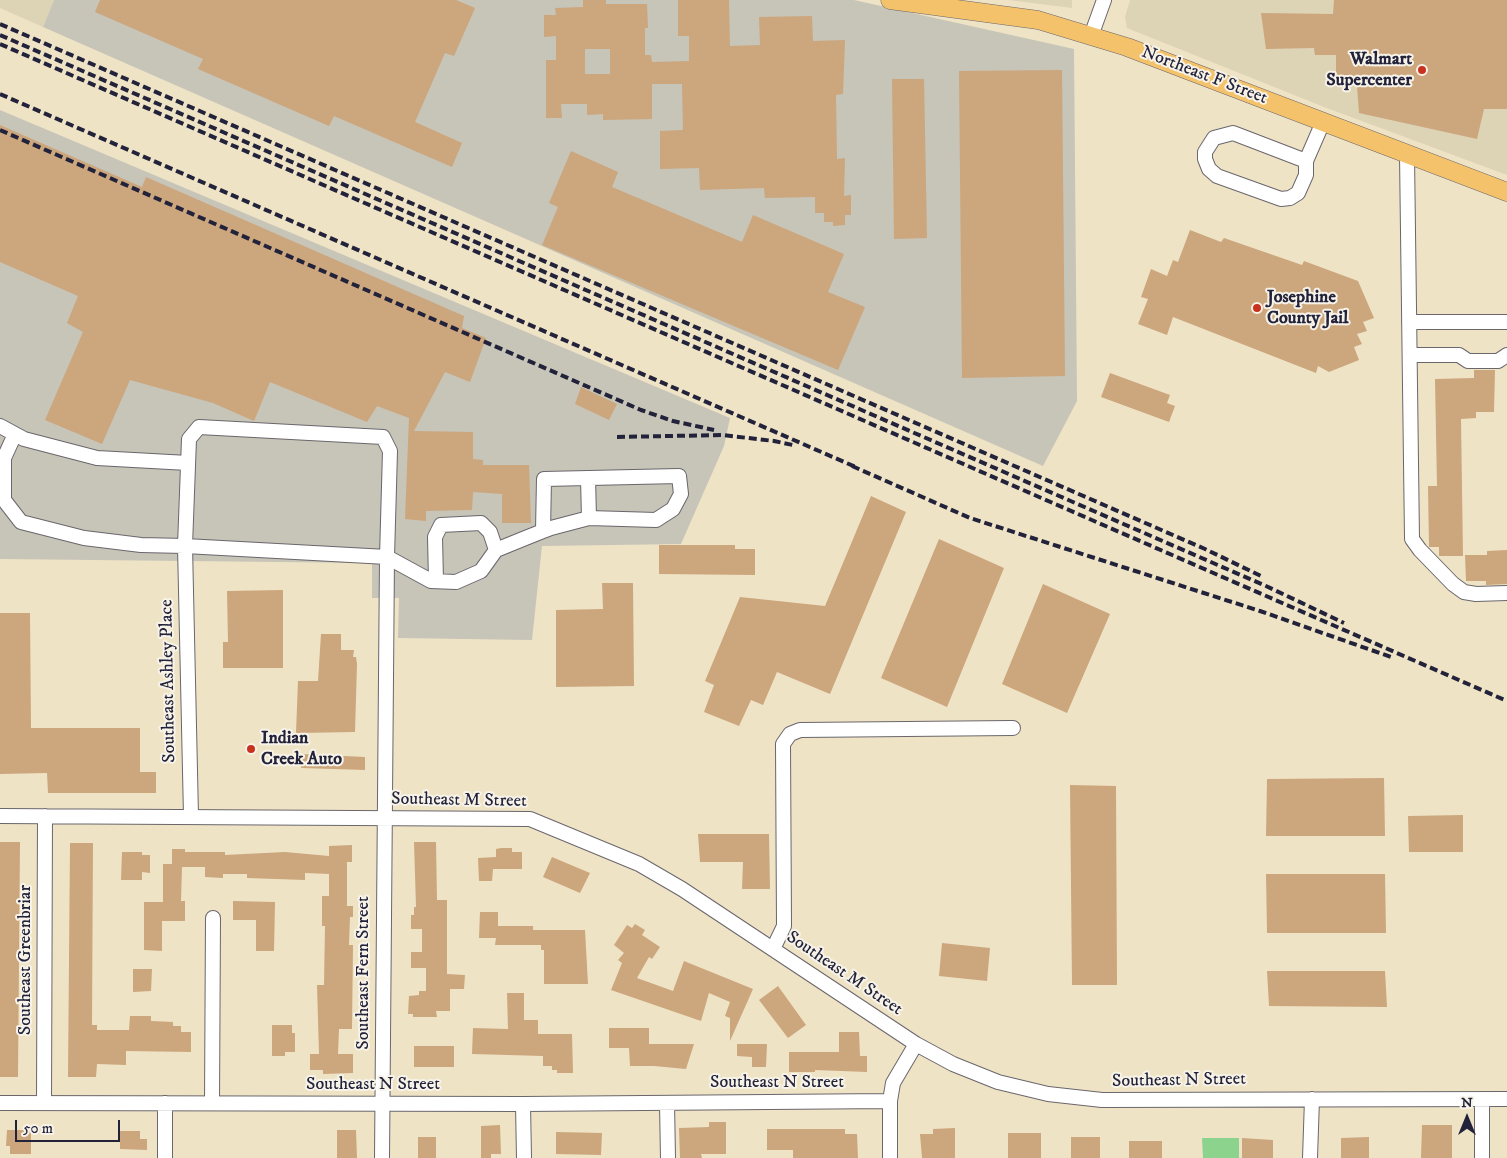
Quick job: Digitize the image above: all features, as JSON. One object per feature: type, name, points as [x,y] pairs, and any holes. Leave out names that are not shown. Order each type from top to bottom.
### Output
[{"type":"main road","name":"Northeast F Street","points":[[890,0],[1038,20],[1127,47],[1507,192]]},
{"type":"street","points":[[1091,36],[1104,0]]},
{"type":"street","points":[[1306,161],[1233,134],[1214,138],[1205,152],[1209,169],[1217,176],[1281,199],[1290,198],[1298,193],[1306,175],[1306,161],[1323,122]]},
{"type":"street","points":[[1407,155],[1412,538],[1420,550],[1453,584],[1464,592],[1476,594],[1507,593]]},
{"type":"street","points":[[1409,322],[1507,322]]},
{"type":"street","points":[[1410,355],[1459,355],[1468,361],[1498,361],[1507,355]]},
{"type":"street","points":[[0,426],[24,439],[97,458],[188,463]]},
{"type":"street","name":"Southeast Ashley Place","points":[[191,816],[185,546],[189,439],[199,427],[383,437],[390,450],[387,557]]},
{"type":"street","points":[[15,434],[4,458],[4,500],[21,522],[84,538],[141,545],[387,557],[431,581],[456,582],[482,571],[496,550],[543,531],[589,518],[656,520],[673,509],[681,494],[679,476],[544,479],[543,531]]},
{"type":"street","points":[[588,478],[589,518]]},
{"type":"street","points":[[436,581],[435,537],[441,525],[481,523],[490,532],[496,550]]},
{"type":"street","name":"Southeast Fern Street","points":[[382,1158],[383,818],[387,557]]},
{"type":"street","points":[[772,949],[784,926],[783,744],[790,734],[800,730],[1013,728]]},
{"type":"street","name":"Southeast M Street","points":[[0,816],[530,819],[639,864],[916,1044]]},
{"type":"street","name":"Southeast Greenbriar","points":[[44,1103],[45,816]]},
{"type":"street","points":[[212,1103],[213,918]]},
{"type":"street","points":[[890,1158],[890,1101],[893,1083],[916,1044]]},
{"type":"street","name":"Southeast N Street","points":[[916,1044],[953,1064],[998,1082],[1048,1094],[1102,1100],[1507,1099]]},
{"type":"street","points":[[1310,1158],[1312,1099]]},
{"type":"street","points":[[1482,1099],[1482,1158]]},
{"type":"street","name":"Southeast N Street","points":[[0,1103],[523,1104],[890,1101]]},
{"type":"street","points":[[165,1103],[165,1158]]},
{"type":"street","points":[[667,1103],[668,1158]]},
{"type":"street","points":[[523,1104],[524,1158]]},
{"type":"shaded area","points":[[0,0],[54,0],[43,27],[0,8]]},
{"type":"shaded area","points":[[54,0],[854,0],[1074,49],[1077,401],[1043,466],[43,27]]},
{"type":"shaded area","points":[[1008,0],[1072,0],[1072,8]]},
{"type":"shaded area","points":[[1130,0],[1507,0],[1507,175],[1324,107],[1127,28],[1125,17]]},
{"type":"shaded area","points":[[0,110],[730,418],[724,446],[681,544],[542,546],[532,640],[398,638],[399,598],[372,598],[372,563],[0,559]]},
{"type":"green space","points":[[1202,1138],[1239,1138],[1239,1158],[1203,1158]]},
{"type":"building","points":[[100,0],[456,0],[475,8],[454,56],[445,53],[415,122],[462,143],[452,167],[334,116],[329,126],[198,69],[203,59],[95,12]]},
{"type":"building","points":[[583,0],[606,0],[606,4],[647,4],[648,28],[645,28],[645,55],[651,55],[652,62],[689,61],[689,36],[678,36],[678,0],[729,0],[730,46],[760,45],[759,17],[812,16],[813,41],[845,40],[843,94],[836,95],[837,159],[845,158],[844,196],[851,195],[851,215],[845,215],[845,225],[833,226],[833,222],[824,222],[824,213],[815,213],[815,197],[765,198],[764,188],[700,190],[699,168],[660,169],[660,131],[683,130],[682,84],[652,84],[652,119],[603,120],[603,114],[587,115],[587,104],[561,104],[562,118],[546,118],[546,60],[556,60],[556,36],[544,37],[544,15],[556,15],[555,8],[583,7]],"holes":[[[585,49],[610,49],[610,74],[585,74]]]},
{"type":"building","name":"Walmart Supercenter","points":[[1334,0],[1507,0],[1507,109],[1484,109],[1477,139],[1359,113],[1357,86],[1336,87],[1336,55],[1315,55],[1314,48],[1266,49],[1261,13],[1333,14]]},
{"type":"building","points":[[1062,70],[1065,376],[962,378],[959,71]]},
{"type":"building","points":[[892,79],[924,79],[927,238],[894,239]]},
{"type":"building","points":[[0,125],[142,187],[146,177],[464,316],[462,328],[486,338],[470,382],[445,372],[414,431],[473,432],[473,459],[483,460],[483,465],[529,465],[531,523],[502,523],[502,494],[473,492],[472,510],[426,511],[426,521],[405,519],[409,418],[377,406],[367,422],[270,382],[254,421],[213,403],[130,380],[102,444],[45,420],[83,332],[67,323],[78,296],[0,262]]},
{"type":"building","points":[[571,151],[618,172],[612,187],[742,242],[753,215],[844,254],[828,292],[865,307],[838,370],[542,245],[558,207],[549,203]]},
{"type":"building","name":"Josephine County Jail","points":[[1190,230],[1221,242],[1224,238],[1302,265],[1304,261],[1358,281],[1374,318],[1363,322],[1367,331],[1357,334],[1362,344],[1354,347],[1359,360],[1329,372],[1318,366],[1316,373],[1173,317],[1167,335],[1138,324],[1148,299],[1141,297],[1151,269],[1167,276],[1173,260],[1178,262]]},
{"type":"building","points":[[1474,370],[1495,370],[1494,412],[1476,412],[1476,418],[1461,419],[1463,556],[1439,556],[1439,547],[1429,547],[1428,486],[1437,486],[1435,379],[1474,378]]},
{"type":"building","points":[[1110,373],[1170,395],[1167,403],[1175,406],[1169,422],[1101,397]]},
{"type":"building","points":[[581,387],[617,404],[609,420],[575,404]]},
{"type":"building","points":[[871,496],[906,512],[830,694],[777,672],[763,705],[751,700],[739,726],[704,712],[714,685],[705,681],[740,597],[825,606]]},
{"type":"building","points":[[939,539],[1004,568],[947,707],[881,678]]},
{"type":"building","points":[[659,545],[735,545],[735,549],[755,549],[755,575],[659,574]]},
{"type":"building","points":[[1507,550],[1507,584],[1486,585],[1486,581],[1466,581],[1465,555],[1487,555],[1487,551]]},
{"type":"building","points":[[602,583],[633,583],[634,686],[556,687],[556,610],[603,609]]},
{"type":"building","points":[[1043,584],[1110,614],[1067,713],[1002,684]]},
{"type":"building","points":[[283,590],[283,668],[223,668],[223,642],[228,642],[227,591]]},
{"type":"building","points":[[0,613],[30,613],[31,728],[140,728],[140,772],[156,772],[156,793],[48,793],[47,773],[0,774]]},
{"type":"building","points":[[321,634],[341,634],[341,650],[354,650],[353,657],[356,657],[357,664],[355,732],[296,733],[298,681],[318,681]]},
{"type":"building","points":[[301,754],[365,757],[365,770],[301,768]]},
{"type":"building","points":[[1384,778],[1385,836],[1266,836],[1267,779]]},
{"type":"building","points":[[1070,785],[1116,786],[1117,985],[1072,985]]},
{"type":"building","points":[[1463,815],[1463,852],[1409,852],[1408,816]]},
{"type":"building","points":[[698,834],[769,834],[770,889],[742,889],[743,862],[700,862]]},
{"type":"building","points":[[0,842],[20,842],[18,1077],[0,1077]]},
{"type":"building","points":[[414,842],[436,842],[437,900],[447,900],[447,974],[465,975],[464,989],[450,989],[450,1011],[436,1011],[437,1017],[413,1017],[413,1014],[408,1014],[409,996],[419,995],[419,991],[426,991],[426,968],[411,968],[411,952],[422,952],[422,929],[411,929],[411,915],[414,915],[414,907],[416,907]]},
{"type":"building","points":[[70,843],[93,843],[92,1025],[97,1025],[97,1030],[129,1030],[130,1016],[151,1016],[151,1021],[173,1022],[173,1026],[181,1026],[181,1032],[191,1032],[191,1052],[126,1051],[126,1065],[97,1064],[96,1077],[68,1077]]},
{"type":"building","points":[[352,845],[352,862],[347,862],[347,906],[353,906],[353,917],[350,917],[349,945],[353,945],[352,1029],[339,1029],[338,1054],[353,1054],[353,1073],[323,1074],[323,1070],[310,1070],[310,1054],[319,1054],[317,985],[324,985],[325,926],[322,926],[322,896],[329,896],[329,874],[305,873],[305,880],[247,878],[247,874],[223,874],[223,878],[205,877],[205,867],[182,867],[181,901],[185,901],[185,921],[162,921],[162,951],[144,950],[144,902],[163,902],[163,864],[172,864],[172,849],[185,849],[185,852],[225,852],[225,855],[285,852],[329,856],[329,846]]},
{"type":"building","points":[[512,848],[512,852],[522,852],[522,869],[493,869],[492,881],[479,881],[478,858],[496,857],[496,849]]},
{"type":"building","points":[[122,852],[142,852],[142,855],[150,855],[150,873],[142,872],[142,880],[121,880]]},
{"type":"building","points":[[552,857],[590,873],[580,893],[543,877]]},
{"type":"building","points":[[1266,874],[1385,874],[1386,933],[1267,933]]},
{"type":"building","points":[[233,901],[275,902],[274,951],[256,951],[256,920],[233,920]]},
{"type":"building","points":[[480,912],[498,912],[498,926],[533,926],[533,930],[585,930],[588,984],[544,984],[544,950],[541,950],[541,945],[495,945],[496,938],[479,938]]},
{"type":"building","points":[[635,924],[645,930],[642,935],[660,947],[652,959],[649,957],[637,978],[673,991],[684,961],[753,989],[730,1041],[730,1018],[725,1016],[730,1002],[709,993],[701,1021],[611,990],[622,963],[618,960],[624,953],[614,945],[627,925],[632,928]]},
{"type":"building","points":[[942,943],[990,948],[987,981],[939,976]]},
{"type":"building","points":[[133,969],[152,969],[151,991],[133,992]]},
{"type":"building","points":[[1267,971],[1385,971],[1387,1007],[1269,1006]]},
{"type":"building","points":[[778,986],[806,1025],[788,1038],[759,1000]]},
{"type":"building","points":[[507,993],[524,993],[524,1020],[538,1020],[538,1034],[572,1034],[573,1073],[557,1073],[557,1070],[552,1070],[552,1066],[543,1066],[543,1056],[472,1054],[473,1028],[508,1029]]},
{"type":"building","points":[[272,1025],[292,1025],[292,1033],[295,1033],[295,1052],[285,1052],[285,1056],[272,1056]]},
{"type":"building","points":[[609,1028],[649,1028],[649,1044],[694,1044],[686,1069],[630,1066],[629,1048],[609,1048]]},
{"type":"building","points":[[839,1032],[859,1032],[860,1056],[867,1056],[867,1072],[815,1070],[815,1072],[789,1072],[789,1052],[839,1052]]},
{"type":"building","points":[[737,1044],[767,1044],[766,1067],[752,1067],[752,1057],[737,1056]]},
{"type":"building","points":[[414,1046],[454,1046],[454,1067],[414,1067]]},
{"type":"building","points":[[709,1122],[726,1122],[726,1154],[701,1154],[702,1158],[680,1158],[679,1128],[709,1127]]},
{"type":"building","points":[[500,1125],[501,1154],[491,1154],[491,1158],[481,1158],[481,1126]]},
{"type":"building","points":[[1422,1125],[1452,1125],[1452,1158],[1421,1158]]},
{"type":"building","points":[[955,1128],[955,1158],[922,1158],[920,1134],[933,1134],[933,1129]]},
{"type":"building","points":[[767,1129],[845,1129],[845,1134],[857,1134],[858,1158],[793,1158],[793,1150],[767,1150]]},
{"type":"building","points":[[7,1130],[31,1130],[31,1154],[10,1154],[10,1146],[6,1146]]},
{"type":"building","points":[[337,1130],[356,1130],[357,1158],[337,1158]]},
{"type":"building","points":[[120,1131],[140,1131],[140,1139],[147,1139],[147,1150],[120,1149]]},
{"type":"building","points":[[556,1132],[602,1133],[601,1155],[556,1154]]},
{"type":"building","points":[[1008,1133],[1041,1133],[1041,1158],[1008,1158]]},
{"type":"building","points":[[418,1137],[436,1137],[436,1158],[418,1158]]},
{"type":"building","points":[[1071,1137],[1100,1137],[1100,1158],[1071,1158]]},
{"type":"building","points":[[1369,1137],[1369,1158],[1341,1158],[1341,1138]]},
{"type":"building","points":[[1242,1138],[1273,1140],[1273,1158],[1242,1158]]},
{"type":"building","points":[[1129,1141],[1162,1141],[1162,1158],[1129,1158]]},
{"type":"railway","points":[[0,24],[1205,549],[1263,577]]},
{"type":"railway","points":[[0,35],[1266,586],[1344,623]]},
{"type":"railway","points":[[0,44],[1507,701]]},
{"type":"railway","points":[[0,94],[858,468]]},
{"type":"railway","points":[[0,130],[641,410],[673,421],[714,430]]},
{"type":"railway","points":[[617,437],[722,435],[793,445]]},
{"type":"railway","points":[[852,466],[970,518],[1260,611],[1391,657]]},
{"type":"place","name":"Walmart Supercenter","points":[[1422,70]]},
{"type":"place","name":"Josephine County Jail","points":[[1257,308]]},
{"type":"place","name":"Indian Creek Auto","points":[[251,749]]}]
